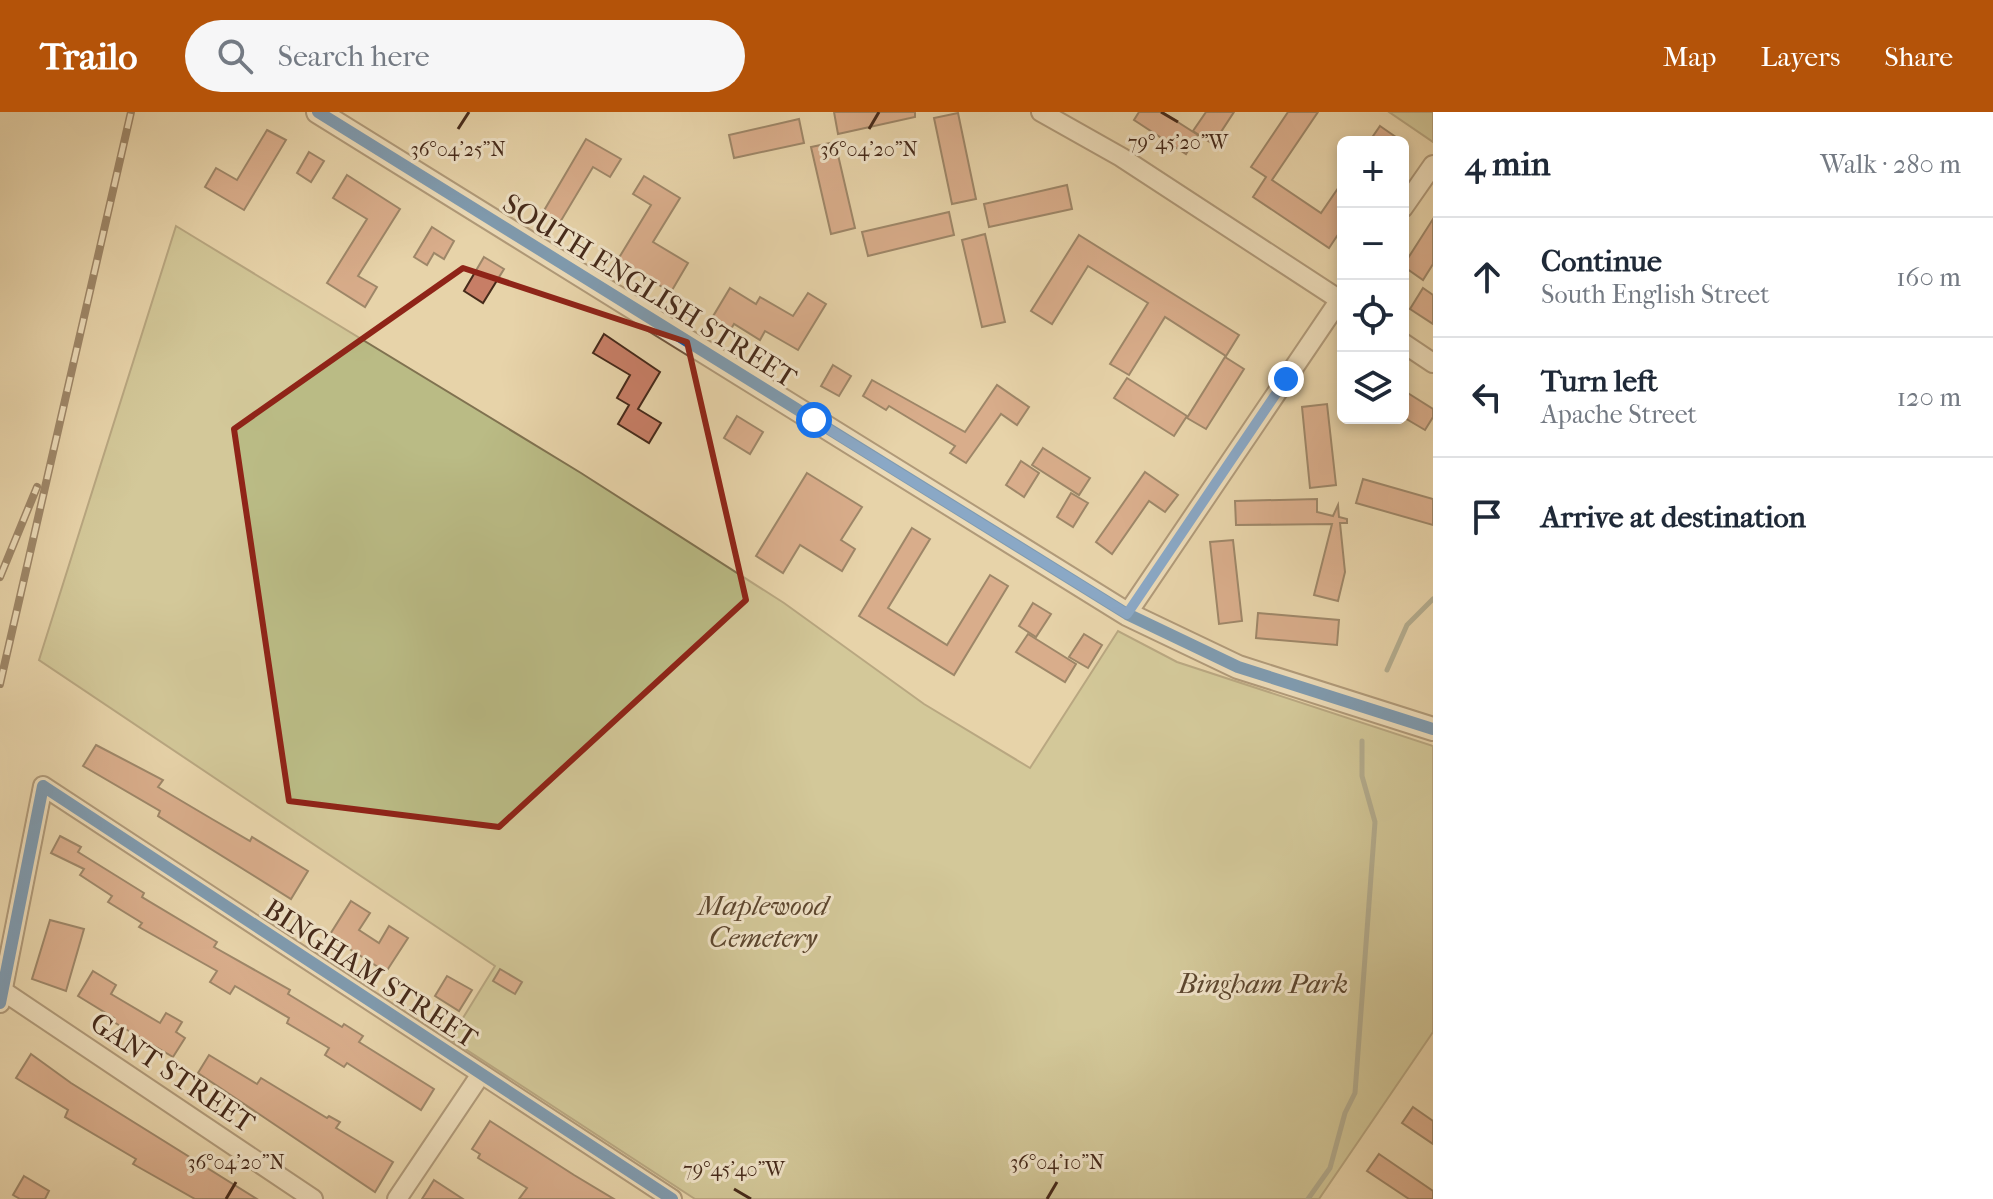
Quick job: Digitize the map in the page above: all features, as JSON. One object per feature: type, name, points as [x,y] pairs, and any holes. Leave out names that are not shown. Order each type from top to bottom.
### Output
[{"type":"street","name":"SOUTH ENGLISH STREET","points":[[318,112],[1127,614],[1238,667],[1433,729]]},
{"type":"street","points":[[1041,112],[1121,157],[1337,296]]},
{"type":"street","points":[[1409,199],[1433,165]]},
{"type":"street","points":[[1127,614],[1337,306]]},
{"type":"street","points":[[1409,347],[1433,363]]},
{"type":"street","name":"BINGHAM STREET","points":[[2,997],[43,786],[672,1199]]},
{"type":"street","name":"GANT STREET","points":[[2,997],[313,1199]]},
{"type":"street","points":[[397,1199],[481,1074]]},
{"type":"highlighted area","points":[[463,268],[687,342],[746,600],[499,827],[289,801],[234,429]]},
{"type":"green space","points":[[1389,112],[1433,112],[1433,142]]},
{"type":"green space","name":"Maplewood Cemetery","points":[[176,226],[581,473],[784,603],[924,704],[1030,768],[1118,631],[1177,662],[1433,746],[1433,1032],[1319,1199],[695,1199],[450,1039],[495,966],[39,660]]},
{"type":"building","points":[[834,112],[915,112],[915,117],[838,134]]},
{"type":"building","points":[[1139,112],[1162,112],[1198,135],[1186,154],[1134,120]]},
{"type":"building","points":[[1206,112],[1234,112],[1213,144],[1193,131]]},
{"type":"building","points":[[1288,112],[1318,112],[1272,180],[1321,213],[1337,190],[1337,236],[1329,248],[1253,197],[1266,177],[1251,167]]},
{"type":"building","points":[[958,113],[976,199],[952,204],[934,118]]},
{"type":"building","points":[[799,119],[804,143],[734,158],[729,135]]},
{"type":"building","points":[[1380,126],[1394,136],[1373,136]]},
{"type":"building","points":[[267,130],[286,140],[244,210],[205,187],[216,168],[237,180]]},
{"type":"building","points":[[586,139],[621,159],[610,177],[593,167],[559,224],[542,214]]},
{"type":"building","points":[[835,142],[855,228],[831,234],[811,147]]},
{"type":"building","points":[[309,152],[324,161],[311,182],[297,173]]},
{"type":"building","points":[[347,175],[400,209],[358,276],[377,287],[365,307],[327,283],[367,219],[333,198]]},
{"type":"building","points":[[644,176],[680,198],[653,242],[688,263],[671,292],[617,261],[651,205],[633,194]]},
{"type":"building","points":[[1067,185],[1072,209],[989,227],[984,204]]},
{"type":"building","points":[[949,212],[954,235],[868,256],[862,232]]},
{"type":"building","points":[[1433,219],[1433,264],[1423,280],[1409,270],[1409,257]]},
{"type":"building","points":[[432,227],[454,241],[444,259],[434,253],[427,265],[414,257]]},
{"type":"building","points":[[985,234],[1005,322],[982,327],[962,240]]},
{"type":"building","points":[[1079,235],[1239,335],[1226,356],[1165,317],[1129,375],[1110,364],[1148,303],[1088,266],[1052,324],[1031,311]]},
{"type":"building","points":[[484,257],[504,269],[483,303],[464,291]]},
{"type":"building","points":[[730,288],[756,304],[760,297],[793,316],[808,293],[826,304],[798,350],[765,331],[760,340],[734,324],[731,329],[712,318]]},
{"type":"building","points":[[1423,288],[1433,295],[1433,324],[1410,309]]},
{"type":"building","points":[[604,334],[660,372],[638,409],[661,423],[649,443],[618,424],[629,405],[617,398],[630,375],[593,353]]},
{"type":"building","points":[[1225,357],[1244,369],[1206,429],[1187,418]]},
{"type":"building","points":[[833,365],[851,376],[839,396],[821,386]]},
{"type":"building","points":[[1127,378],[1187,416],[1174,436],[1114,398]]},
{"type":"building","points":[[872,380],[965,432],[997,385],[1029,407],[1017,425],[1001,414],[966,463],[950,453],[955,446],[889,406],[886,410],[863,396]]},
{"type":"building","points":[[1409,394],[1433,409],[1433,417],[1425,430],[1409,421]]},
{"type":"building","points":[[1327,404],[1336,485],[1310,488],[1302,407]]},
{"type":"building","points":[[737,416],[763,432],[750,454],[724,438]]},
{"type":"building","points":[[1043,448],[1090,478],[1079,495],[1032,465]]},
{"type":"building","points":[[1021,461],[1039,473],[1024,497],[1006,485]]},
{"type":"building","points":[[1145,472],[1178,495],[1165,512],[1149,501],[1112,554],[1096,542]]},
{"type":"building","points":[[807,473],[862,507],[841,540],[855,549],[842,571],[800,545],[783,573],[756,556]]},
{"type":"building","points":[[1363,479],[1433,499],[1433,525],[1356,503]]},
{"type":"building","points":[[1071,493],[1088,503],[1073,527],[1057,517]]},
{"type":"building","points":[[1317,499],[1317,512],[1333,516],[1338,505],[1339,517],[1347,519],[1347,523],[1340,523],[1345,572],[1338,601],[1314,595],[1332,524],[1236,525],[1235,501]]},
{"type":"building","points":[[912,528],[930,539],[888,608],[947,645],[990,575],[1008,586],[954,675],[859,616]]},
{"type":"building","points":[[1233,540],[1242,621],[1219,624],[1210,542]]},
{"type":"building","points":[[1033,603],[1051,614],[1036,637],[1019,626]]},
{"type":"building","points":[[1258,613],[1339,620],[1337,645],[1256,638]]},
{"type":"building","points":[[1028,634],[1076,664],[1065,682],[1016,652]]},
{"type":"building","points":[[1084,634],[1102,645],[1088,668],[1069,657]]},
{"type":"building","points":[[96,745],[163,780],[158,787],[308,871],[291,899],[158,816],[160,811],[83,766]]},
{"type":"building","points":[[60,836],[81,847],[78,852],[144,893],[142,897],[217,942],[214,947],[290,990],[288,994],[342,1027],[344,1024],[363,1036],[359,1042],[434,1089],[421,1110],[347,1063],[344,1067],[325,1055],[329,1048],[287,1023],[289,1018],[235,986],[230,994],[210,982],[217,971],[139,927],[142,923],[108,902],[112,896],[80,875],[84,869],[51,853]]},
{"type":"building","points":[[351,901],[370,913],[359,930],[379,943],[389,926],[408,938],[386,972],[329,936]]},
{"type":"building","points":[[50,920],[84,929],[66,991],[32,979]]},
{"type":"building","points":[[500,969],[522,982],[515,994],[493,981]]},
{"type":"building","points":[[93,971],[116,985],[111,994],[160,1023],[166,1013],[182,1022],[176,1032],[185,1038],[173,1057],[112,1021],[114,1018],[78,996]]},
{"type":"building","points":[[447,976],[472,990],[459,1011],[435,996]]},
{"type":"building","points":[[31,1054],[71,1083],[257,1199],[195,1199],[133,1164],[136,1159],[65,1117],[68,1110],[16,1078]]},
{"type":"building","points":[[209,1055],[257,1084],[261,1078],[327,1118],[329,1116],[340,1122],[336,1128],[393,1162],[375,1192],[198,1073]]},
{"type":"building","points":[[1413,1107],[1433,1121],[1433,1144],[1402,1123]]},
{"type":"building","points":[[490,1121],[614,1199],[519,1199],[527,1188],[478,1158],[480,1154],[472,1149]]},
{"type":"building","points":[[1379,1154],[1433,1191],[1433,1199],[1409,1199],[1367,1171]]},
{"type":"building","points":[[24,1176],[49,1191],[45,1199],[20,1199],[13,1195]]},
{"type":"building","points":[[434,1180],[463,1199],[422,1199]]},
{"type":"waterway","points":[[1387,670],[1407,625],[1433,599]]},
{"type":"waterway","points":[[1308,1199],[1330,1168],[1345,1113],[1355,1093],[1375,822],[1362,776],[1362,741]]},
{"type":"railway","points":[[0,684],[131,112]]},
{"type":"railway","points":[[0,577],[37,487]]},
{"type":"cycle path","points":[[318,112],[1127,614],[1238,667],[1433,729]]},
{"type":"cycle path","points":[[0,1003],[43,786],[672,1199]]},
{"type":"route","points":[[814,420],[1127,614],[1286,379]]},
{"type":"park label","name":"Bingham Park","points":[[1263,983]]}]
